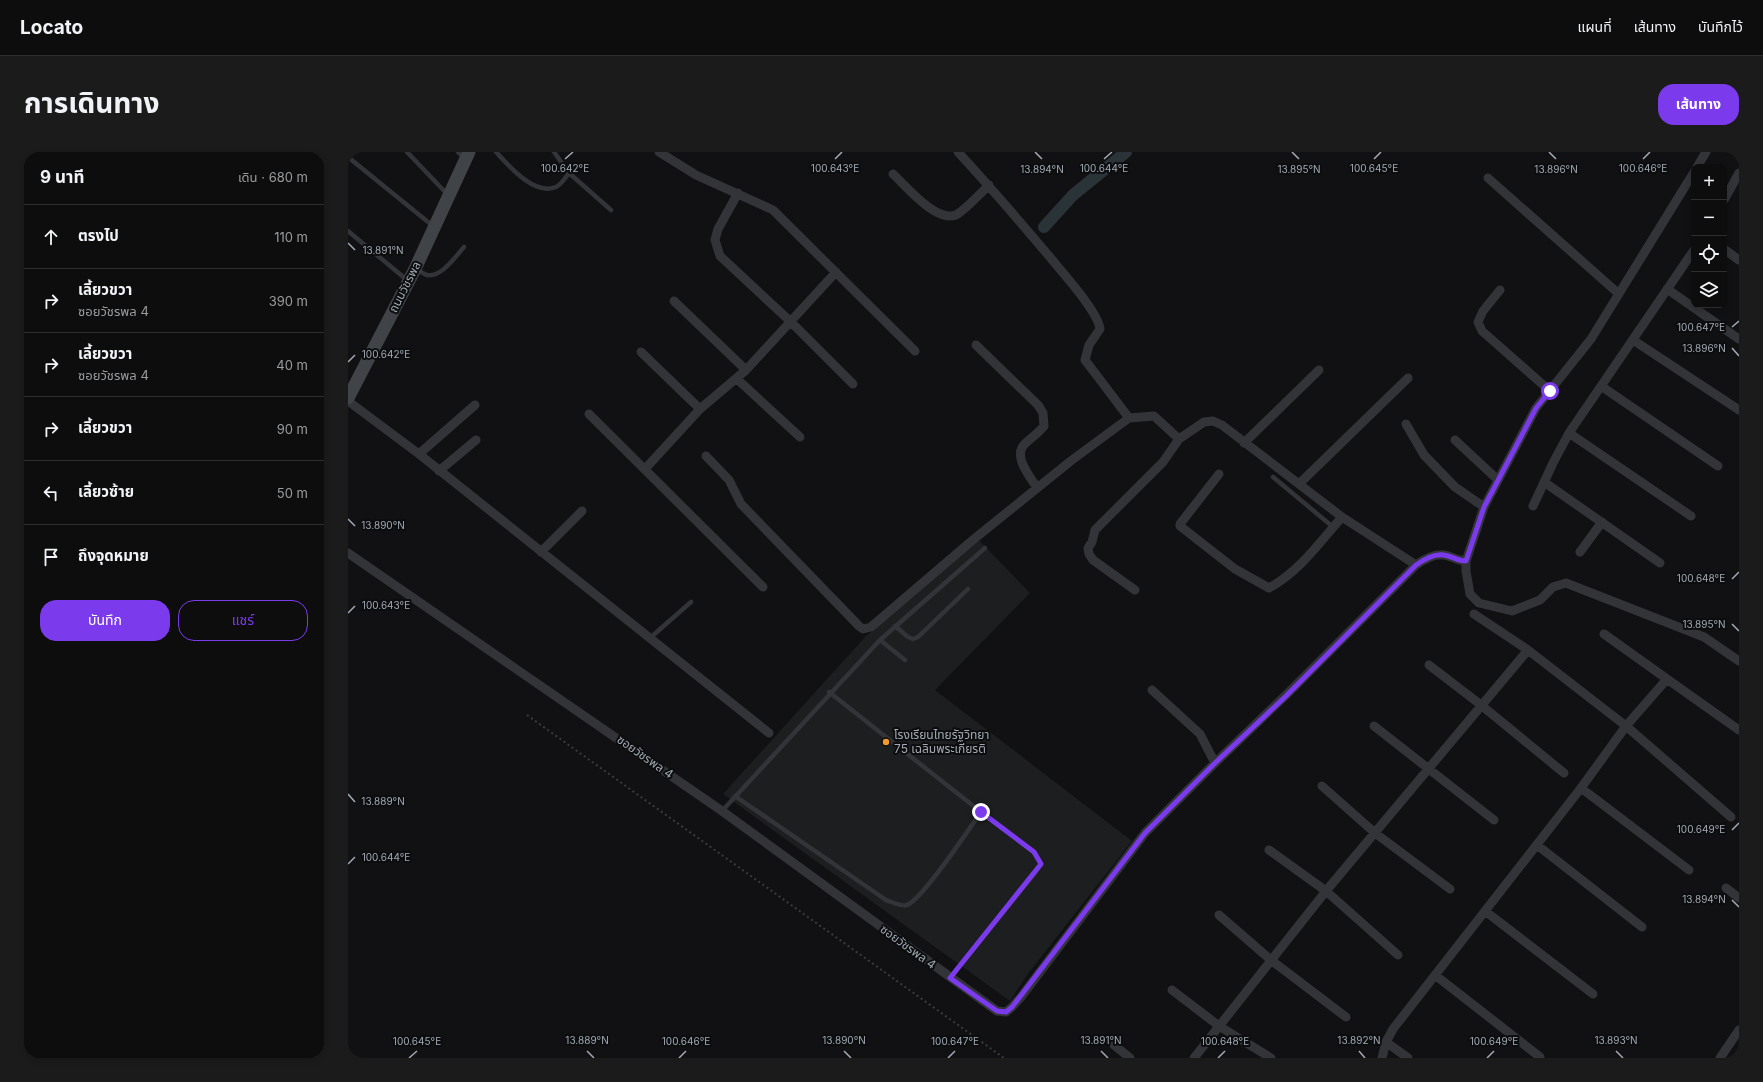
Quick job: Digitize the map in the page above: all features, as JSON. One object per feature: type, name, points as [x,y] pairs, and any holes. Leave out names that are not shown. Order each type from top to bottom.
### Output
[{"type":"street","points":[[658,152],[696,175],[738,193],[772,210],[915,351]]},
{"type":"street","points":[[958,152],[989,185],[1077,290],[1099,322],[1100,330],[1089,345],[1085,360],[1129,418]]},
{"type":"street","points":[[1699,164],[1706,152]]},
{"type":"street","name":"ถนนวัชรพล","points":[[348,398],[415,269],[449,196],[464,154]]},
{"type":"street","points":[[1727,197],[1735,189],[1739,173]]},
{"type":"street","points":[[893,174],[928,207],[939,214],[949,216],[957,214],[989,185]]},
{"type":"street","points":[[1691,177],[1591,339],[1536,408],[1484,507],[1466,561],[1466,571],[1470,594],[1479,603],[1512,611],[1540,600],[1553,587],[1566,583],[1704,637],[1738,659]]},
{"type":"street","points":[[1488,178],[1619,294]]},
{"type":"street","points":[[738,193],[716,234],[715,240],[720,256],[791,322],[853,384]]},
{"type":"street","points":[[1727,251],[1739,260]]},
{"type":"street","points":[[1533,506],[1553,462],[1569,433],[1691,254]]},
{"type":"street","points":[[645,469],[700,409],[746,370],[836,272]]},
{"type":"street","points":[[1667,289],[1739,339]]},
{"type":"street","points":[[1500,290],[1483,311],[1478,322],[1482,331],[1550,391]]},
{"type":"street","points":[[674,301],[746,370]]},
{"type":"street","points":[[1633,340],[1739,410]]},
{"type":"street","points":[[976,345],[1038,405],[1043,414],[1044,426],[1023,446],[1020,454],[1022,462],[1037,488]]},
{"type":"street","points":[[640,352],[700,409]]},
{"type":"street","points":[[1244,443],[1319,370]]},
{"type":"street","points":[[737,378],[800,437]]},
{"type":"street","points":[[1299,484],[1408,378]]},
{"type":"street","points":[[1601,386],[1718,466]]},
{"type":"street","points":[[348,401],[419,454],[769,733]]},
{"type":"street","points":[[419,454],[475,405]]},
{"type":"street","points":[[589,414],[763,587]]},
{"type":"street","points":[[706,456],[729,480],[741,504],[863,629],[871,627],[974,539],[1037,488],[1129,418],[1154,416],[1179,439]]},
{"type":"street","points":[[1135,590],[1093,560],[1089,554],[1088,548],[1092,542],[1095,530],[1163,462],[1179,439],[1204,422],[1213,421],[1222,425],[1342,517],[1416,565]]},
{"type":"street","points":[[1406,424],[1424,455],[1455,487],[1484,507]]},
{"type":"street","points":[[1569,433],[1691,516]]},
{"type":"street","points":[[439,471],[476,440]]},
{"type":"street","points":[[1455,440],[1498,480]]},
{"type":"street","points":[[1219,474],[1180,524],[1180,526],[1235,569],[1269,588],[1284,580],[1342,517]]},
{"type":"street","points":[[1544,482],[1660,563]]},
{"type":"street","points":[[541,552],[582,511]]},
{"type":"street","points":[[1580,552],[1602,522]]},
{"type":"street","name":"ซอยวัชรพล 4","points":[[348,553],[722,811],[997,1011],[1006,1012],[1012,1007],[1145,833],[1215,763],[1286,696],[1416,565],[1426,558],[1442,554],[1459,561],[1466,561]]},
{"type":"street","points":[[1474,614],[1528,650],[1626,726],[1731,817]]},
{"type":"street","points":[[1604,634],[1739,730]]},
{"type":"street","points":[[1194,1058],[1326,891],[1528,650]]},
{"type":"street","points":[[1429,665],[1481,705],[1564,773]]},
{"type":"street","points":[[1382,1058],[1386,1042],[1393,1029],[1581,788],[1626,726],[1666,679]]},
{"type":"street","points":[[1152,690],[1200,734],[1215,763]]},
{"type":"street","points":[[1374,726],[1494,820]]},
{"type":"street","points":[[1322,786],[1375,834],[1450,889]]},
{"type":"street","points":[[1581,788],[1689,870]]},
{"type":"street","points":[[1537,845],[1642,928]]},
{"type":"street","points":[[1269,850],[1326,891],[1398,955]]},
{"type":"street","points":[[1726,888],[1739,898]]},
{"type":"street","points":[[1485,911],[1593,994]]},
{"type":"street","points":[[1220,914],[1271,960],[1346,1018]]},
{"type":"street","points":[[1435,975],[1540,1057]]},
{"type":"street","points":[[1172,990],[1219,1026],[1271,1058]]},
{"type":"street","points":[[1720,1058],[1739,1030]]},
{"type":"street","points":[[1386,1042],[1408,1058]]},
{"type":"street","points":[[1114,1045],[1130,1058]]},
{"type":"lane","points":[[407,152],[449,196]]},
{"type":"lane","points":[[496,152],[519,176],[538,186],[548,188],[558,186],[569,173]]},
{"type":"lane","points":[[554,152],[569,173],[611,210]]},
{"type":"lane","points":[[348,157],[434,227]]},
{"type":"lane","points":[[348,231],[408,282]]},
{"type":"lane","points":[[415,269],[429,275],[435,274],[441,271],[464,247]]},
{"type":"lane","points":[[1274,477],[1333,527]]},
{"type":"lane","points":[[722,811],[829,692],[880,640],[985,548]]},
{"type":"lane","points":[[895,626],[908,637],[913,639],[918,637],[968,589]]},
{"type":"lane","points":[[650,639],[691,602]]},
{"type":"lane","points":[[880,640],[905,660]]},
{"type":"lane","points":[[829,692],[1034,852],[1041,864],[950,978]]},
{"type":"lane","points":[[735,796],[886,900],[901,905],[907,905],[924,892],[981,812]]},
{"type":"path","points":[[527,715],[1004,1058]]},
{"type":"shaded area","name":"โรงเรียนไทยรัฐวิทยา 75 เฉลิมพระเกียรติ","points":[[979,540],[1030,593],[935,690],[1132,841],[1027,975],[1010,1001],[723,794],[865,637]]},
{"type":"waterway","points":[[1044,227],[1073,195],[1126,152]]},
{"type":"place","name":"โรงเรียนไทยรัฐวิทยา 75 เฉลิมพระเกียรติ","points":[[886,742]]},
{"type":"route","points":[[981,812],[1034,852],[1041,864],[950,978],[997,1011],[1006,1012],[1012,1007],[1145,833],[1215,763],[1286,696],[1416,565],[1426,558],[1442,554],[1459,561],[1466,561],[1484,507],[1536,408],[1550,391]]}]
